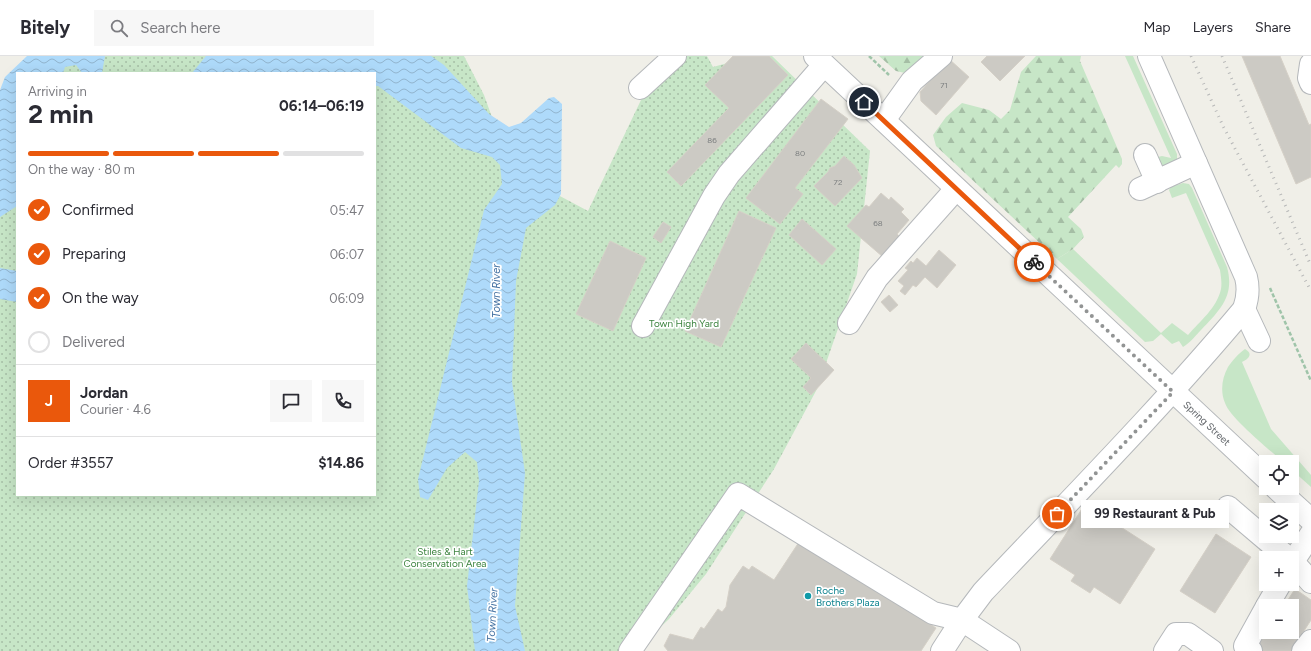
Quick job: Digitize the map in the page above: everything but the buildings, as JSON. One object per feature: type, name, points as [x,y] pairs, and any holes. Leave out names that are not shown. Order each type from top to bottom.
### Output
[{"type":"street","points":[[640,88],[675,56]]},
{"type":"street","points":[[884,120],[912,81],[941,56]]},
{"type":"street","points":[[942,651],[962,620],[983,592],[1173,392],[1244,309],[1248,294],[1246,277],[1149,56]]},
{"type":"street","points":[[643,326],[714,196],[729,174],[819,60]]},
{"type":"street","name":"Spring Street","points":[[819,60],[1259,472]]},
{"type":"street","points":[[1311,64],[1309,78],[1311,83]]},
{"type":"street","points":[[1145,155],[1148,185],[1196,163]]},
{"type":"street","points":[[849,323],[877,278],[956,189]]},
{"type":"street","points":[[1244,309],[1259,341]]},
{"type":"street","points":[[630,651],[738,494],[933,613],[962,620],[1009,651]]},
{"type":"street","points":[[1284,495],[1311,520]]},
{"type":"street","points":[[1228,507],[1280,551]]},
{"type":"street","points":[[1299,552],[1311,534]]},
{"type":"street","points":[[1299,569],[1311,582]]},
{"type":"street","points":[[1251,651],[1245,646],[1259,621]]},
{"type":"street","points":[[1165,651],[1176,634],[1188,634],[1212,651]]},
{"type":"street","points":[[1303,651],[1311,641]]},
{"type":"path","points":[[870,56],[906,90]]},
{"type":"path","points":[[1269,286],[1311,380]]},
{"type":"green space","points":[[35,56],[464,56],[484,95],[511,170],[588,211],[662,56],[707,56],[713,67],[753,56],[772,56],[870,151],[857,274],[817,389],[774,469],[706,574],[669,619],[635,651],[0,651],[0,175],[16,134],[16,496],[376,496],[376,72],[33,72]]},
{"type":"green space","points":[[879,56],[926,56],[905,73],[896,71]]},
{"type":"green space","points":[[1036,56],[1081,56],[1080,61],[1122,159],[1122,164],[1119,168],[1116,165],[1068,217],[1081,229],[1084,237],[1073,249],[1057,259],[936,146],[933,135],[946,117],[962,103],[989,110],[1001,119],[1010,110],[1021,72]]},
{"type":"green space","points":[[1125,56],[1133,56],[1177,154],[1177,159],[1164,166],[1162,166],[1158,157],[1162,156],[1171,158]]},
{"type":"green space","points":[[1183,183],[1189,184],[1192,188],[1227,267],[1229,286],[1220,309],[1193,339],[1183,347],[1179,341],[1172,344],[1161,334],[1153,341],[1145,342],[1057,259],[1073,249],[1161,333],[1172,323],[1188,335],[1208,314],[1216,302],[1221,289],[1221,282],[1220,270],[1186,193],[1172,198],[1169,190],[1171,187]]},
{"type":"green space","points":[[1245,349],[1248,351],[1250,355],[1242,362],[1271,429],[1294,455],[1275,455],[1242,425],[1228,409],[1223,398],[1222,385],[1228,367]]},
{"type":"green space","points":[[1299,461],[1311,475],[1311,487],[1299,476]]},
{"type":"water","points":[[27,56],[105,56],[102,72],[81,72],[76,65],[65,67],[63,72],[16,72],[16,207],[0,217],[0,90],[5,77]]},
{"type":"water","name":"Town River","points":[[206,56],[431,56],[444,65],[489,114],[509,127],[521,123],[549,98],[554,97],[562,104],[561,194],[555,205],[526,228],[516,281],[512,382],[525,473],[515,606],[525,651],[475,651],[467,586],[479,481],[477,462],[465,452],[447,468],[428,500],[420,497],[418,479],[484,210],[502,184],[500,165],[492,157],[461,148],[376,86],[376,72],[193,72]]},
{"type":"water","points":[[0,268],[16,271],[16,302],[0,299]]},
{"type":"railway","points":[[1191,56],[1223,126],[1311,291]]},
{"type":"railway","points":[[1222,56],[1311,266]]},
{"type":"way so far","points":[[1034,262],[1173,392],[1057,514]]},
{"type":"place","name":"99 Restaurant & Pub","points":[[1057,514]]},
{"type":"place","name":"Roche Brothers Plaza","points":[[808,596]]},
{"type":"route","points":[[864,102],[1034,262]]},
{"type":"park label","name":"Town High Yard","points":[[684,323]]},
{"type":"park label","name":"Stiles & Hart Conservation Area","points":[[445,556]]}]
